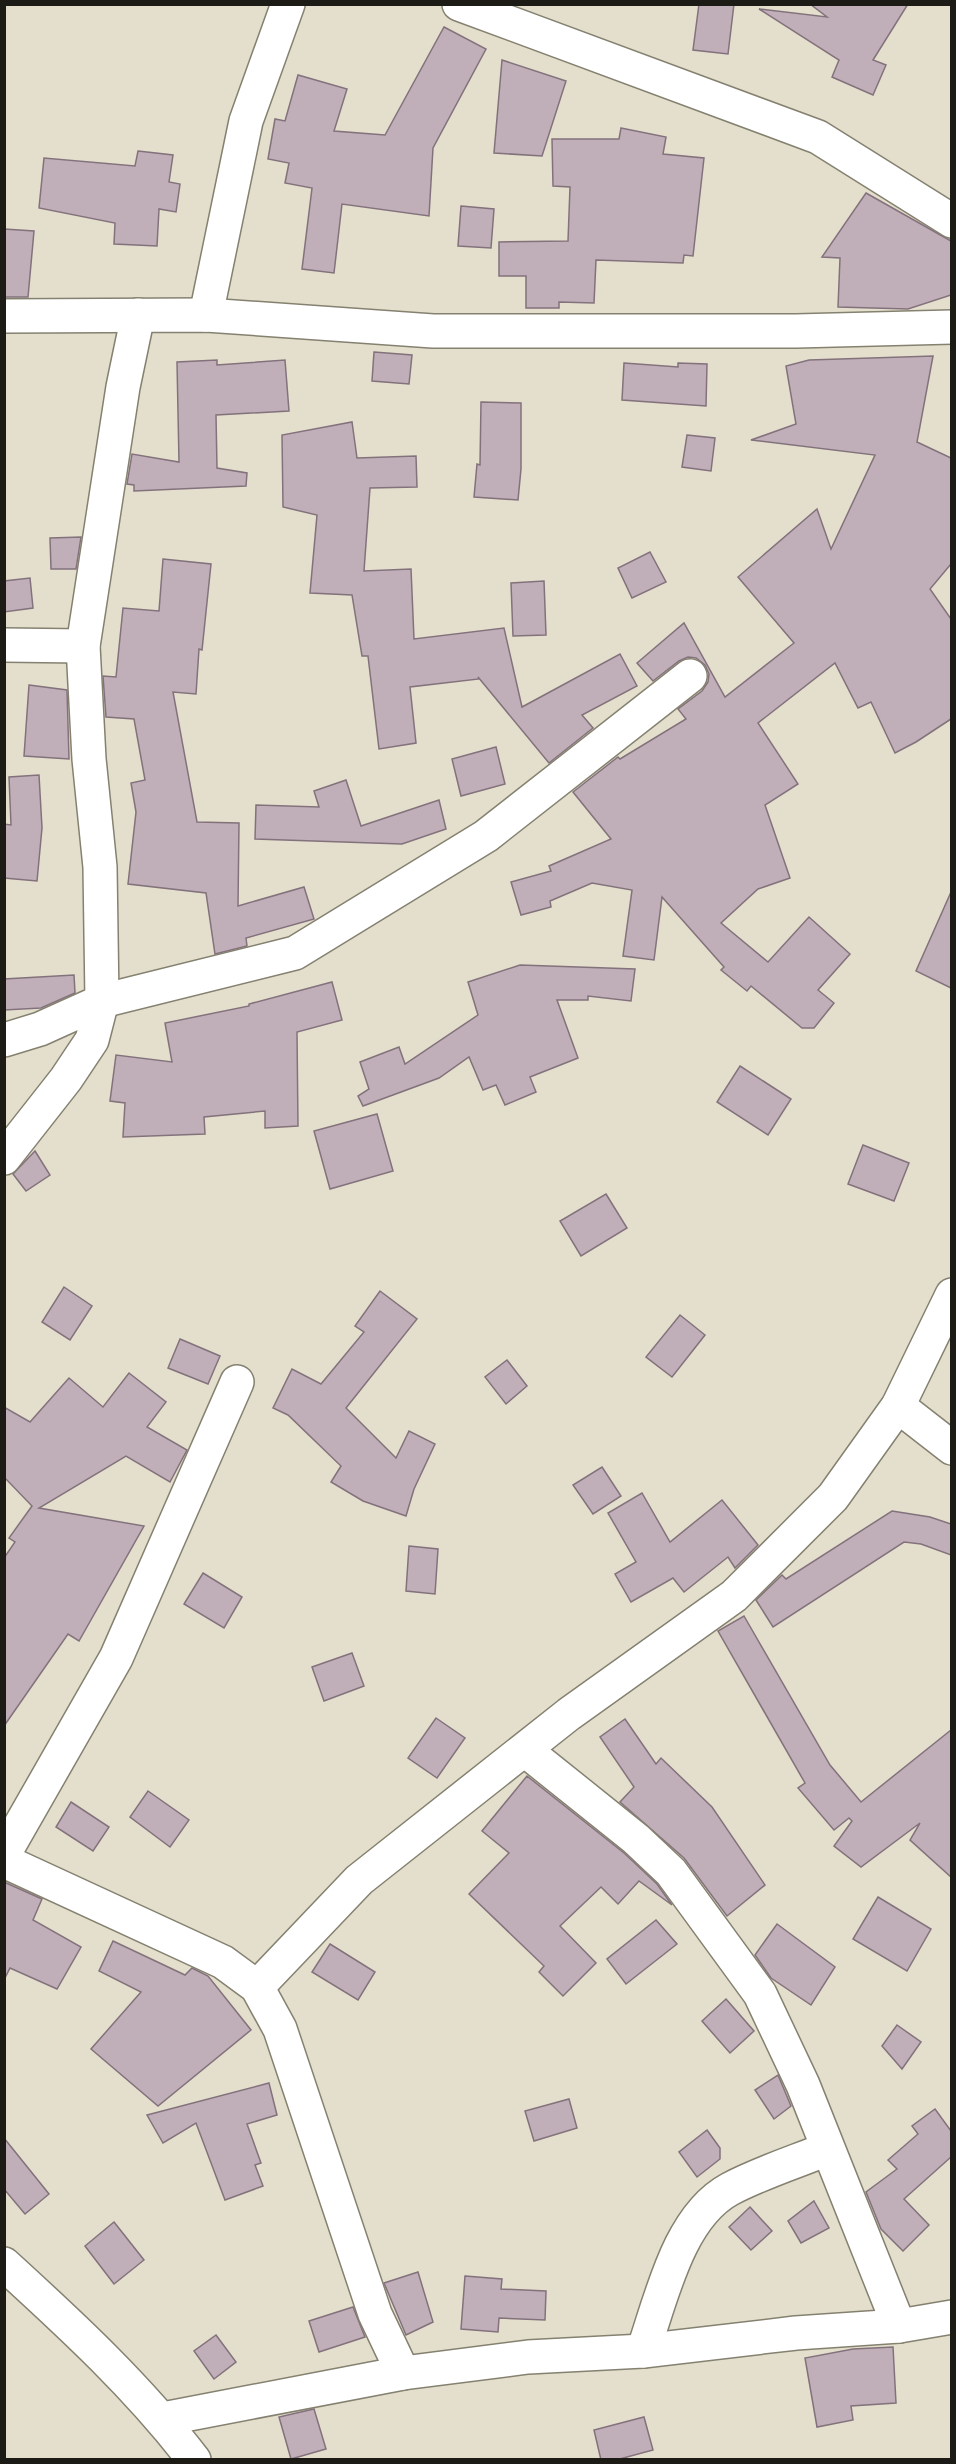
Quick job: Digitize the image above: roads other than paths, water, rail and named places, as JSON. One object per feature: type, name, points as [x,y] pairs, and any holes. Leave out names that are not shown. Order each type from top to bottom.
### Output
[{"type":"street","points":[[206,315],[246,121],[288,4]]},
{"type":"street","points":[[459,4],[818,137],[951,221]]},
{"type":"street","points":[[4,1158],[66,1078],[92,1040],[102,1001],[100,867],[89,759],[83,646],[123,387],[138,315]]},
{"type":"street","points":[[4,316],[206,315],[433,331],[796,331],[951,327]]},
{"type":"street","points":[[4,645],[83,646]]},
{"type":"street","points":[[4,1040],[40,1029],[102,1001],[295,953],[486,836],[690,676]]},
{"type":"street","points":[[257,1987],[359,1880],[569,1714],[734,1596],[833,1497],[898,1406],[951,1294]]},
{"type":"street","points":[[4,1854],[116,1658],[237,1382]]},
{"type":"street","points":[[898,1406],[951,1448]]},
{"type":"street","points":[[525,1750],[636,1839],[671,1872],[760,1994],[803,2085],[899,2326]]},
{"type":"street","points":[[4,1861],[223,1962],[257,1987],[280,2029],[375,2314],[403,2373]]},
{"type":"street","points":[[643,2352],[677,2250],[697,2218],[728,2190],[827,2149]]},
{"type":"street","points":[[4,2264],[96,2348],[163,2419],[194,2460]]},
{"type":"street","points":[[163,2419],[403,2373],[528,2357],[643,2352],[796,2333],[899,2326],[951,2317]]}]
